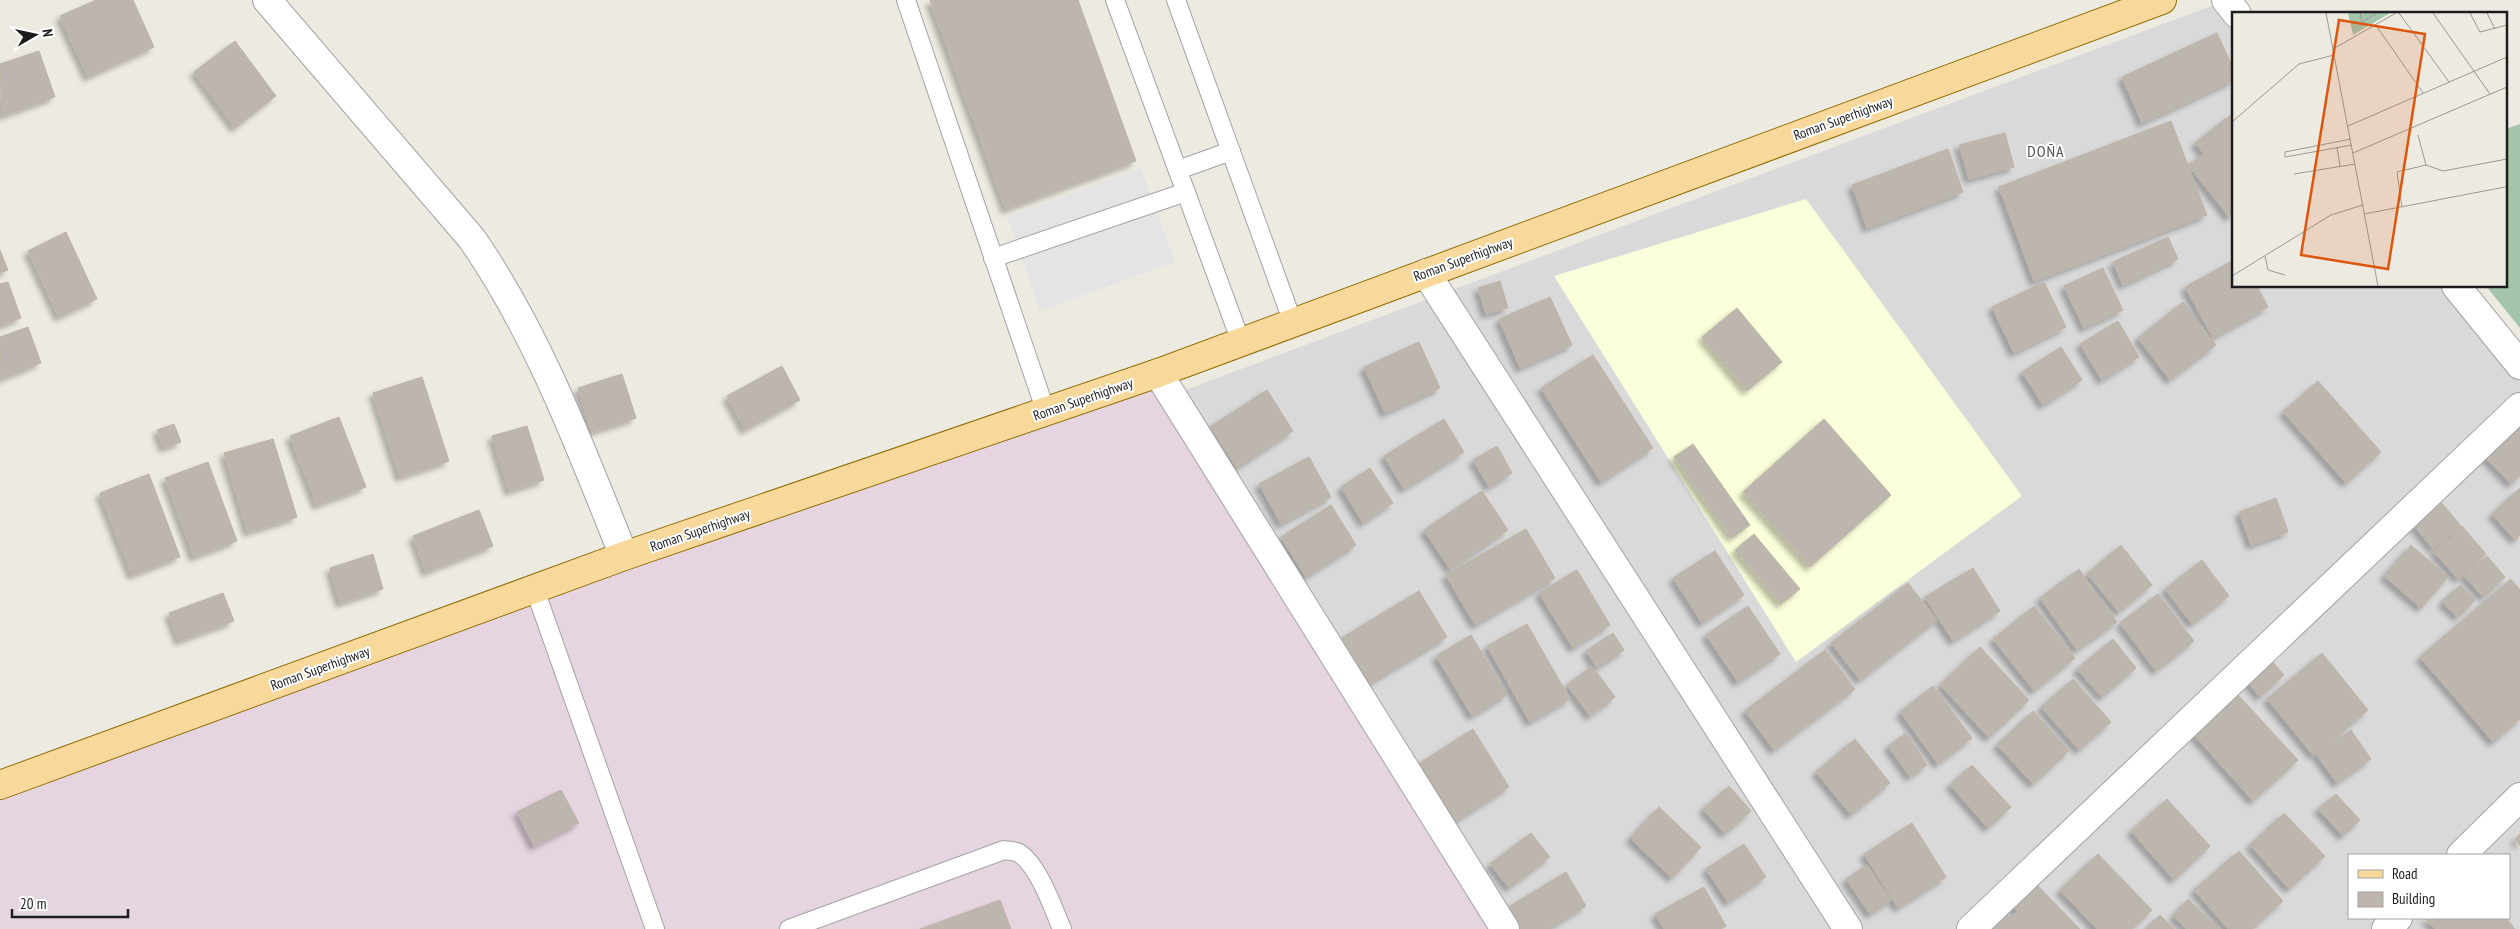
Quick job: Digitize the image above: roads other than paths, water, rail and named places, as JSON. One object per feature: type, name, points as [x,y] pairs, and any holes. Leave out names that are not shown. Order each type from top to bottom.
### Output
[{"type":"main road","name":"Roman Superhighway","points":[[0,785],[624,556],[1158,373],[2152,2]]},
{"type":"street","points":[[267,0],[472,239],[500,279],[537,350],[577,439],[624,556]]},
{"type":"street","points":[[2226,0],[2235,12]]},
{"type":"street","points":[[1426,273],[1848,929]]},
{"type":"street","points":[[2458,288],[2520,365]]},
{"type":"street","points":[[1158,373],[1505,929]]},
{"type":"street","points":[[1971,929],[2520,407]]},
{"type":"street","points":[[2462,854],[2520,797]]},
{"type":"street","points":[[2386,929],[2397,919]]},
{"type":"lane","points":[[906,0],[1046,412]]},
{"type":"lane","points":[[1116,0],[1241,342]]},
{"type":"lane","points":[[1176,0],[1293,323]]},
{"type":"lane","points":[[1178,170],[1231,151]]},
{"type":"lane","points":[[993,258],[1186,192]]},
{"type":"lane","points":[[535,590],[655,929]]},
{"type":"lane","points":[[789,929],[1004,850],[1018,852],[1029,862],[1050,900],[1062,929]]},
{"type":"district","name":"DOÑA","points":[[2046,151]]}]
